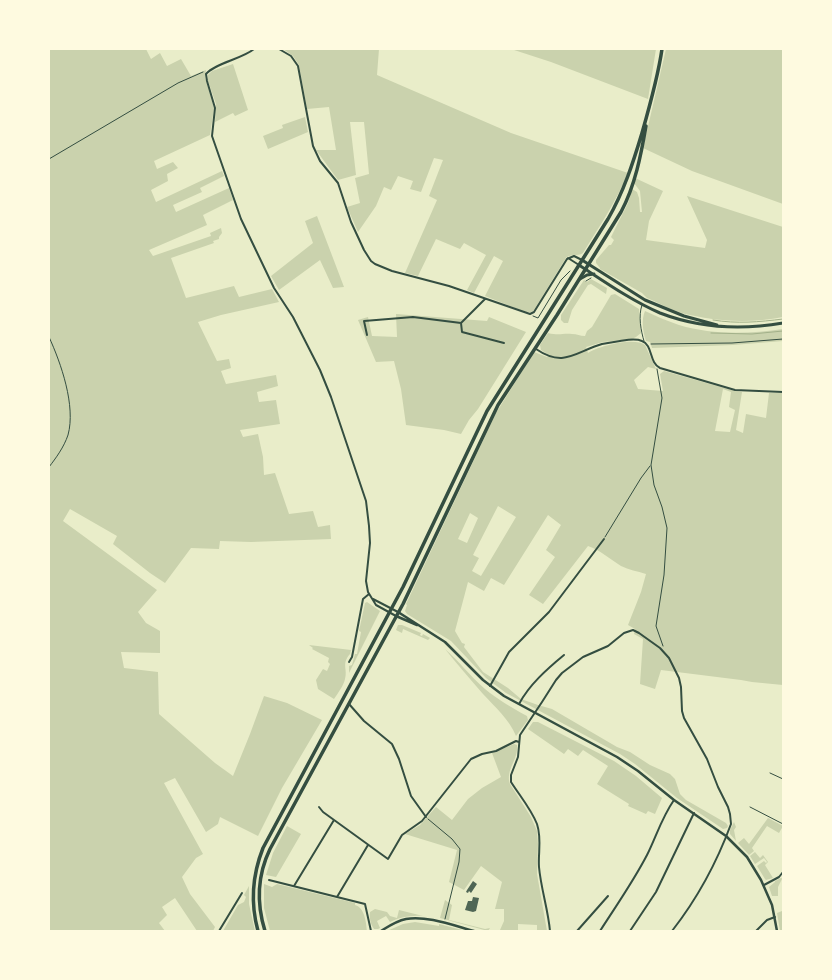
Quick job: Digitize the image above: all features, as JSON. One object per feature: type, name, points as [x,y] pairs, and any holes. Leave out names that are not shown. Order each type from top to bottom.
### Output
[{"type":"main road","points":[[265,931],[260,916],[258,895],[260,879],[263,864],[278,833],[397,614],[504,394],[589,265],[617,219],[627,199],[639,158],[662,49]]},
{"type":"main road","points":[[258,931],[254,914],[252,892],[255,872],[263,848],[390,610],[487,411],[620,198],[647,116]]},
{"type":"main road","points":[[582,260],[645,300],[684,316],[722,326]]},
{"type":"main road","points":[[579,264],[592,276],[643,304],[659,312],[683,320],[709,326],[746,327],[783,323]]},
{"type":"main road","points":[[579,279],[587,275],[592,276]]},
{"type":"street","points":[[254,49],[211,70],[206,74],[215,108],[212,136],[241,219],[274,288],[293,317],[320,370],[331,397],[366,501],[370,538],[366,584],[369,594],[376,605],[397,614]]},
{"type":"street","points":[[279,49],[291,56],[298,66],[313,146],[320,161],[338,183],[350,222],[367,256],[375,264],[392,272],[449,286],[530,314],[534,312],[568,258],[574,256],[582,260]]},
{"type":"street","points":[[568,258],[579,264]]},
{"type":"street","points":[[461,323],[485,299]]},
{"type":"street","points":[[367,335],[364,320],[413,317],[461,323]]},
{"type":"street","points":[[461,323],[462,332],[504,343]]},
{"type":"street","points":[[535,348],[547,356],[566,358],[603,344],[637,340],[645,343],[653,362],[657,366],[735,390],[783,392]]},
{"type":"street","points":[[490,686],[509,652],[549,612],[604,539]]},
{"type":"street","points":[[349,662],[352,657],[363,599],[369,594]]},
{"type":"street","points":[[372,599],[445,642],[490,686],[518,705],[617,757],[638,771],[674,800],[726,836],[747,857],[764,885],[769,897],[777,931]]},
{"type":"street","points":[[550,931],[539,866],[540,838],[533,816],[511,778],[518,757],[521,733],[562,673],[583,657],[608,646],[624,633],[633,630],[664,651],[669,658],[679,678],[684,718],[707,759],[728,807],[731,822],[710,871],[672,931]]},
{"type":"street","points":[[518,705],[522,698],[545,671],[564,655]]},
{"type":"street","points":[[349,704],[364,722],[392,744],[399,759],[411,796],[426,817]]},
{"type":"street","points":[[319,807],[323,812],[388,859],[405,832],[426,817],[471,759],[482,754],[496,751],[516,741],[519,742]]},
{"type":"street","points":[[600,931],[640,868],[674,800]]},
{"type":"street","points":[[630,931],[658,887],[694,813]]},
{"type":"street","points":[[294,886],[334,820]]},
{"type":"street","points":[[337,897],[368,845]]},
{"type":"street","points":[[764,885],[782,876],[783,872]]},
{"type":"street","points":[[269,880],[366,904],[371,931]]},
{"type":"street","points":[[219,931],[242,893]]},
{"type":"street","points":[[577,931],[608,896]]},
{"type":"street","points":[[756,931],[767,920],[774,917]]},
{"type":"street","points":[[380,931],[394,923],[409,918],[421,918],[474,931]]},
{"type":"lane","points":[[643,304],[640,314],[641,332],[645,343]]},
{"type":"lane","points":[[770,773],[783,779]]},
{"type":"lane","points":[[750,807],[783,824]]},
{"type":"path","points":[[49,159],[178,83],[201,72],[211,70]]},
{"type":"path","points":[[530,314],[538,318],[561,280],[571,271]]},
{"type":"path","points":[[586,281],[592,276]]},
{"type":"path","points":[[49,337],[63,373],[70,412],[68,436],[49,467]]},
{"type":"path","points":[[645,343],[732,343],[783,339]]},
{"type":"path","points":[[657,366],[662,398],[651,465],[654,484],[667,528],[664,575],[656,626],[664,651]]},
{"type":"path","points":[[604,539],[641,478],[651,465]]},
{"type":"path","points":[[426,817],[452,839],[460,849],[455,878],[444,923]]},
{"type":"green space","points":[[49,49],[146,49],[151,59],[160,53],[167,66],[181,59],[191,76],[206,70],[205,77],[214,108],[210,135],[154,161],[157,169],[173,162],[178,168],[167,174],[168,181],[151,190],[156,202],[222,171],[224,176],[200,188],[202,192],[173,205],[176,212],[229,188],[233,200],[203,215],[207,225],[149,250],[153,256],[211,236],[210,233],[221,228],[222,233],[219,239],[213,241],[214,243],[171,258],[186,298],[234,286],[239,297],[272,289],[279,302],[221,315],[198,322],[217,361],[229,359],[231,368],[221,371],[226,384],[276,375],[278,386],[257,392],[259,402],[276,400],[280,424],[240,430],[243,437],[258,434],[263,457],[264,475],[275,473],[289,514],[313,511],[318,527],[330,525],[331,539],[251,542],[220,541],[219,549],[191,548],[165,583],[113,544],[117,536],[70,509],[63,521],[157,590],[138,612],[146,623],[160,631],[160,653],[121,652],[124,668],[158,672],[159,714],[215,763],[233,776],[264,696],[287,703],[322,720],[282,788],[258,836],[220,817],[218,824],[206,832],[175,778],[164,783],[203,854],[196,858],[182,877],[190,894],[215,927],[213,931],[197,931],[175,898],[162,907],[167,915],[159,923],[165,931],[49,931]]},
{"type":"green space","points":[[283,49],[379,49],[377,75],[511,133],[628,173],[613,204],[583,253],[566,258],[534,310],[531,312],[525,312],[485,296],[503,261],[494,256],[474,293],[467,290],[486,255],[464,243],[460,249],[436,239],[418,276],[405,273],[437,200],[429,196],[443,160],[434,158],[421,192],[410,189],[413,181],[398,176],[391,190],[384,187],[376,206],[358,232],[347,207],[360,203],[355,178],[369,174],[364,122],[350,122],[356,175],[338,180],[316,150],[336,150],[329,107],[307,109],[299,65],[293,56]]},
{"type":"green space","points":[[511,49],[656,49],[648,99],[551,62]]},
{"type":"green space","points":[[666,49],[783,49],[783,204],[692,171],[643,148]]},
{"type":"green space","points":[[233,64],[248,110],[235,116],[233,113],[215,122],[216,104],[208,81],[208,75],[212,71]]},
{"type":"green space","points":[[305,117],[308,132],[268,149],[263,136],[283,128],[282,125]]},
{"type":"green space","points":[[635,178],[663,191],[649,221],[646,240],[705,248],[707,240],[687,196],[783,227],[783,317],[736,321],[684,314],[647,298],[642,293],[600,269],[596,263],[596,260],[614,240],[611,237],[628,203],[632,189],[637,192],[640,212],[642,212],[640,191],[634,183]]},
{"type":"green space","points":[[317,216],[344,287],[333,288],[320,260],[279,290],[271,276],[313,243],[305,221]]},
{"type":"green space","points":[[591,279],[607,288],[606,294],[591,284],[588,285],[572,310],[568,323],[564,323],[561,320],[561,315],[584,280],[587,282]]},
{"type":"green space","points":[[615,294],[639,309],[641,333],[632,339],[603,342],[586,347],[588,353],[616,343],[633,342],[645,345],[656,369],[648,367],[634,380],[638,389],[663,391],[660,374],[664,371],[742,392],[736,430],[743,433],[746,414],[766,418],[769,393],[783,393],[783,685],[661,670],[655,689],[640,684],[643,639],[634,634],[635,629],[628,625],[641,592],[646,574],[621,566],[601,552],[588,546],[543,604],[529,595],[555,557],[546,550],[561,525],[548,515],[504,585],[491,578],[484,591],[468,582],[455,631],[462,643],[465,644],[464,647],[483,672],[508,688],[521,699],[552,709],[617,747],[630,752],[650,765],[670,774],[675,779],[680,794],[686,800],[726,823],[728,826],[727,828],[723,829],[677,798],[635,764],[620,754],[506,693],[486,678],[451,641],[407,614],[405,611],[406,604],[496,413],[534,352],[547,357],[549,355],[541,350],[540,345],[548,333],[585,336],[611,295]],"holes":[[[723,389],[731,392],[729,407],[735,410],[730,432],[715,431]],[[498,506],[516,517],[481,576],[472,571],[479,558],[473,555]],[[470,513],[478,518],[467,543],[458,539]]]},
{"type":"green space","points":[[645,311],[679,325],[704,331],[744,333],[783,329],[783,341],[733,345],[652,348],[650,342],[646,341],[644,334],[643,322]]},
{"type":"green space","points":[[396,314],[487,321],[489,317],[526,332],[461,434],[444,430],[406,425],[401,389],[394,361],[376,362],[358,320],[368,317],[372,336],[397,337]]},
{"type":"green space","points":[[367,602],[380,611],[349,673],[349,666],[352,665],[355,654],[357,654],[361,632],[359,631],[365,603]]},
{"type":"green space","points":[[398,625],[402,625],[421,633],[420,635],[422,636],[423,634],[430,638],[428,640],[403,629],[402,633],[396,630]]},
{"type":"green space","points":[[309,645],[351,650],[345,664],[346,675],[344,681],[341,689],[334,699],[318,689],[316,680],[323,669],[327,671],[330,664],[328,662],[329,658],[312,649],[313,648]]},
{"type":"green space","points":[[445,649],[485,689],[527,716],[528,720],[516,736],[506,719]]},
{"type":"green space","points":[[533,722],[538,722],[614,761],[636,776],[662,798],[655,814],[648,811],[646,814],[628,806],[629,804],[597,784],[608,766],[583,750],[578,756],[568,749],[564,754],[528,729]]},
{"type":"green space","points":[[514,744],[517,745],[517,750],[509,774],[509,779],[510,784],[531,817],[537,831],[537,874],[547,931],[537,931],[537,925],[518,924],[518,931],[497,931],[500,930],[504,921],[504,909],[495,909],[502,882],[481,866],[464,890],[449,882],[457,850],[405,834],[420,825],[436,807],[452,820],[468,799],[482,788],[501,777],[492,753]]},
{"type":"green space","points":[[768,818],[783,826],[779,833],[767,826],[752,848],[754,851],[749,855],[738,843],[744,838],[749,844]]},
{"type":"green space","points":[[734,822],[736,827],[734,830],[736,841],[730,834],[730,830]]},
{"type":"green space","points":[[287,826],[301,834],[276,877],[266,875],[273,853]]},
{"type":"green space","points":[[755,852],[760,858],[763,855],[768,862],[765,865],[773,878],[765,879],[757,866],[764,861],[766,863],[767,862],[764,858],[755,864],[750,856]]},
{"type":"green space","points":[[781,878],[783,879],[778,887],[778,896],[772,896],[769,887]]},
{"type":"green space","points":[[264,884],[272,887],[277,884],[355,903],[355,905],[363,912],[367,931],[270,931],[264,908]]},
{"type":"green space","points":[[249,886],[249,904],[255,931],[223,931],[238,905],[244,902],[246,897],[244,895]]},
{"type":"green space","points":[[445,900],[452,905],[449,920],[485,929],[490,928],[488,931],[440,918]]},
{"type":"green space","points":[[375,909],[387,912],[390,916],[397,918],[399,910],[423,916],[406,917],[390,922],[386,916],[377,921],[380,928],[374,929],[370,921],[370,912]]},
{"type":"green space","points":[[782,911],[783,931],[780,931],[777,913]]},
{"type":"green space","points":[[415,922],[439,926],[439,924],[466,931],[387,931],[403,924]]},
{"type":"building","points":[[473,881],[477,884],[471,893],[469,891],[468,893],[466,892],[467,890]]},
{"type":"building","points":[[473,897],[479,898],[476,911],[473,912],[465,910],[468,901],[472,901]]},
{"type":"waterway","points":[[713,320],[748,322],[783,319]]},
{"type":"waterway","points":[[711,333],[752,334],[783,331]]}]
